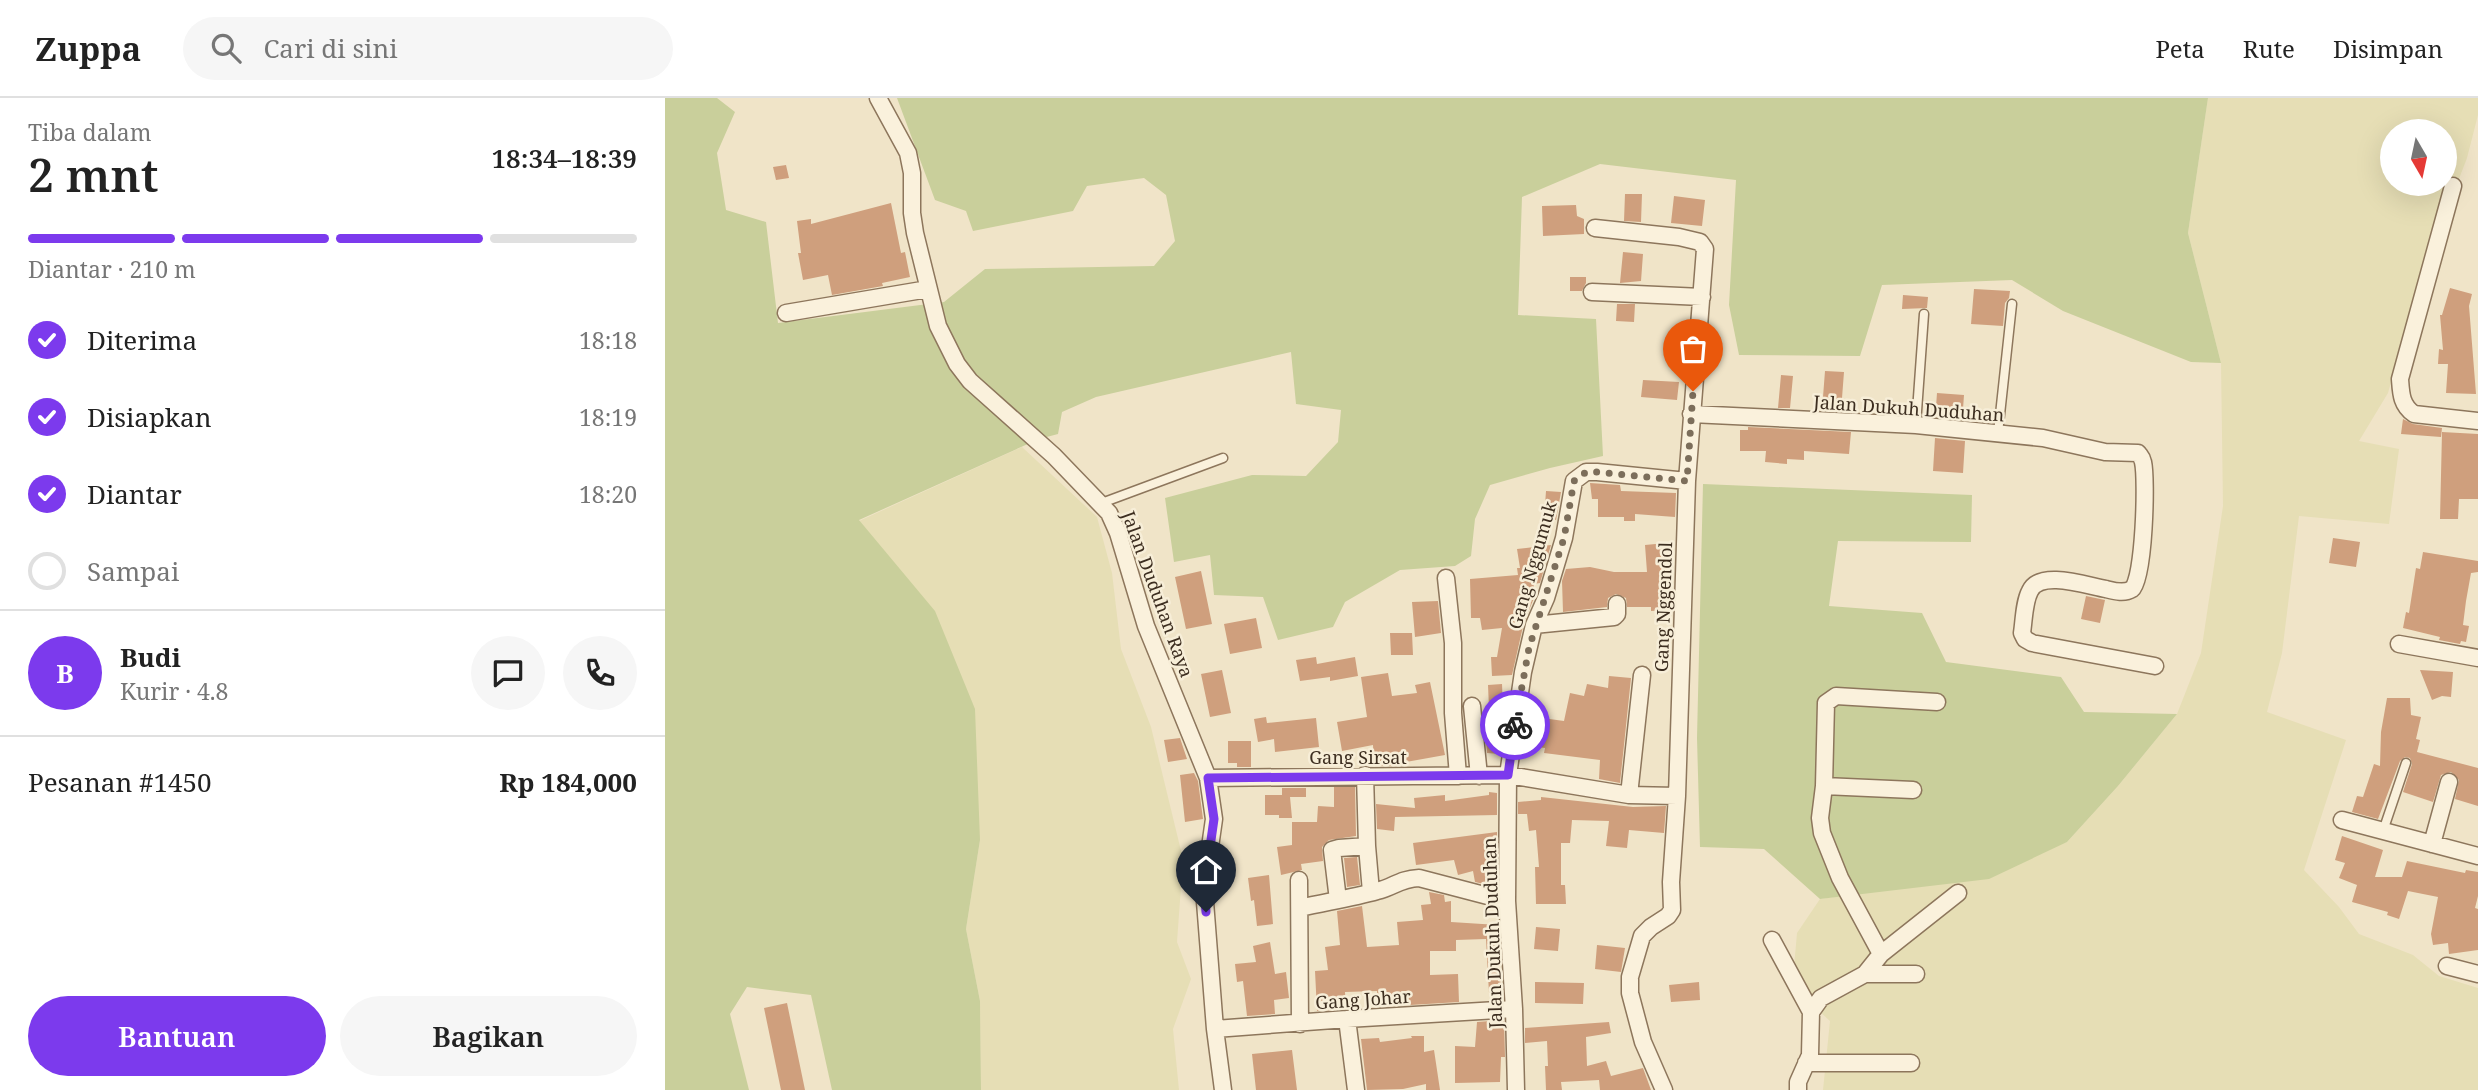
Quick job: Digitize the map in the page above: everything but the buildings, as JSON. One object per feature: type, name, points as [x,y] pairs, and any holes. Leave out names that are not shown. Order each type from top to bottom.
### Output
[{"type":"street","name":"Jalan Duduhan Raya","points":[[878,98],[908,153],[912,173],[914,223],[938,326],[957,364],[970,381],[1053,456],[1108,513],[1118,533],[1146,626],[1208,778],[1214,819],[1204,889],[1215,1029],[1223,1090]]},
{"type":"street","points":[[2450,196],[2400,379],[2403,402],[2406,409],[2414,414],[2478,421]]},
{"type":"street","name":"Gang Nggendol","points":[[1595,228],[1686,238],[1700,242],[1705,249],[1691,414],[1681,601],[1672,910],[1642,936],[1630,976],[1630,993],[1643,1042],[1664,1090]]},
{"type":"street","points":[[786,313],[928,289]]},
{"type":"street","points":[[1593,292],[1702,297]]},
{"type":"street","name":"Jalan Dukuh Duduhan","points":[[1691,414],[1916,425],[2043,438],[2091,450],[2137,453],[2144,465],[2143,533],[2136,583],[2132,588],[2121,592],[2052,579],[2038,582],[2030,590],[2022,633],[2025,639],[2032,643],[2155,666]]},
{"type":"street","name":"Gang Nggumuk","points":[[1508,775],[1523,672],[1534,625],[1546,598],[1566,526],[1574,481],[1579,475],[1597,472],[1687,481]]},
{"type":"street","points":[[1446,578],[1453,643],[1453,713],[1458,776]]},
{"type":"street","points":[[1534,625],[1614,617],[1617,614],[1617,604]]},
{"type":"street","points":[[2399,643],[2478,658]]},
{"type":"street","points":[[1629,795],[1641,675]]},
{"type":"street","points":[[1881,954],[1840,878],[1822,833],[1820,818],[1824,786],[1826,703],[1836,696],[1937,702]]},
{"type":"street","points":[[1472,706],[1479,776]]},
{"type":"street","points":[[1366,775],[1371,892]]},
{"type":"street","points":[[1508,775],[1629,795],[1677,796]]},
{"type":"street","name":"Jalan Dukuh Duduhan","points":[[1508,775],[1507,901],[1516,1090]]},
{"type":"street","name":"Gang Sirsat","points":[[1208,778],[1508,775]]},
{"type":"street","points":[[2432,844],[2449,782]]},
{"type":"street","points":[[1824,786],[1913,790]]},
{"type":"street","points":[[2342,820],[2478,856]]},
{"type":"street","points":[[1338,900],[1332,850],[1367,846]]},
{"type":"street","points":[[1300,908],[1381,891],[1399,881],[1419,878],[1507,901]]},
{"type":"street","points":[[1299,880],[1300,1024]]},
{"type":"street","points":[[1811,1012],[1821,998],[1865,974],[1881,954],[1958,892]]},
{"type":"street","points":[[1772,940],[1811,1012],[1810,1055],[1798,1082],[1798,1090]]},
{"type":"street","points":[[2447,967],[2478,974]]},
{"type":"street","points":[[1865,974],[1916,974]]},
{"type":"street","name":"Gang Johar","points":[[1215,1029],[1347,1018],[1514,1009]]},
{"type":"street","points":[[1347,1018],[1356,1090]]},
{"type":"street","points":[[1806,1063],[1911,1063]]},
{"type":"lane","points":[[1998,433],[2012,304]]},
{"type":"lane","points":[[1916,425],[1924,314]]},
{"type":"lane","points":[[1099,504],[1223,458]]},
{"type":"lane","points":[[2383,831],[2406,763]]},
{"type":"shaded area","points":[[2208,98],[2478,98],[2478,115],[2457,184],[2457,119],[2380,119],[2380,196],[2452,196],[2418,286],[2388,393],[2359,441],[2399,449],[2389,524],[2299,516],[2282,653],[2267,712],[2346,740],[2304,870],[2339,907],[2359,934],[2413,955],[2439,976],[2478,988],[2478,1090],[1823,1090],[1830,1021],[1807,1000],[1793,978],[1797,933],[1820,899],[1922,885],[2067,842],[2118,786],[2177,714],[2201,653],[2223,506],[2221,363],[2188,233]]},
{"type":"shaded area","points":[[1022,447],[1097,517],[1112,573],[1121,649],[1151,727],[1183,859],[1177,942],[1191,979],[1173,1029],[1179,1090],[981,1090],[980,1001],[966,929],[980,840],[859,521]]},
{"type":"green space","points":[[665,98],[717,98],[735,112],[717,153],[726,210],[766,222],[778,323],[944,302],[985,269],[1154,266],[1175,241],[1166,195],[1144,178],[1087,186],[1073,211],[973,231],[966,211],[935,200],[897,98],[2208,98],[2188,233],[2221,363],[2191,362],[2063,311],[2012,280],[1882,285],[1860,356],[1739,355],[1729,305],[1736,180],[1600,164],[1522,197],[1518,315],[1596,319],[1603,456],[1490,485],[1475,519],[1471,556],[1455,566],[1400,570],[1345,602],[1333,627],[1278,640],[1263,597],[1214,595],[1210,555],[1174,562],[1165,498],[1252,475],[1306,476],[1338,442],[1341,410],[1296,404],[1291,352],[1096,397],[1062,412],[1058,434],[1039,439],[859,520],[935,611],[975,709],[980,840],[966,929],[980,1001],[981,1090],[832,1090],[811,995],[747,987],[730,1014],[749,1090],[665,1090]]},
{"type":"green space","points":[[1703,484],[1972,495],[1971,542],[1838,541],[1829,606],[1922,613],[1946,662],[2061,677],[2084,712],[2177,714],[2118,786],[2067,842],[1989,879],[1820,899],[1764,849],[1700,847],[1697,738]]},
{"type":"way so far","points":[[1515,725],[1534,625],[1546,598],[1564,538],[1574,481],[1586,472],[1597,472],[1687,481],[1693,391]]},
{"type":"route","points":[[1206,912],[1204,889],[1214,819],[1208,778],[1508,775],[1515,725]]}]
